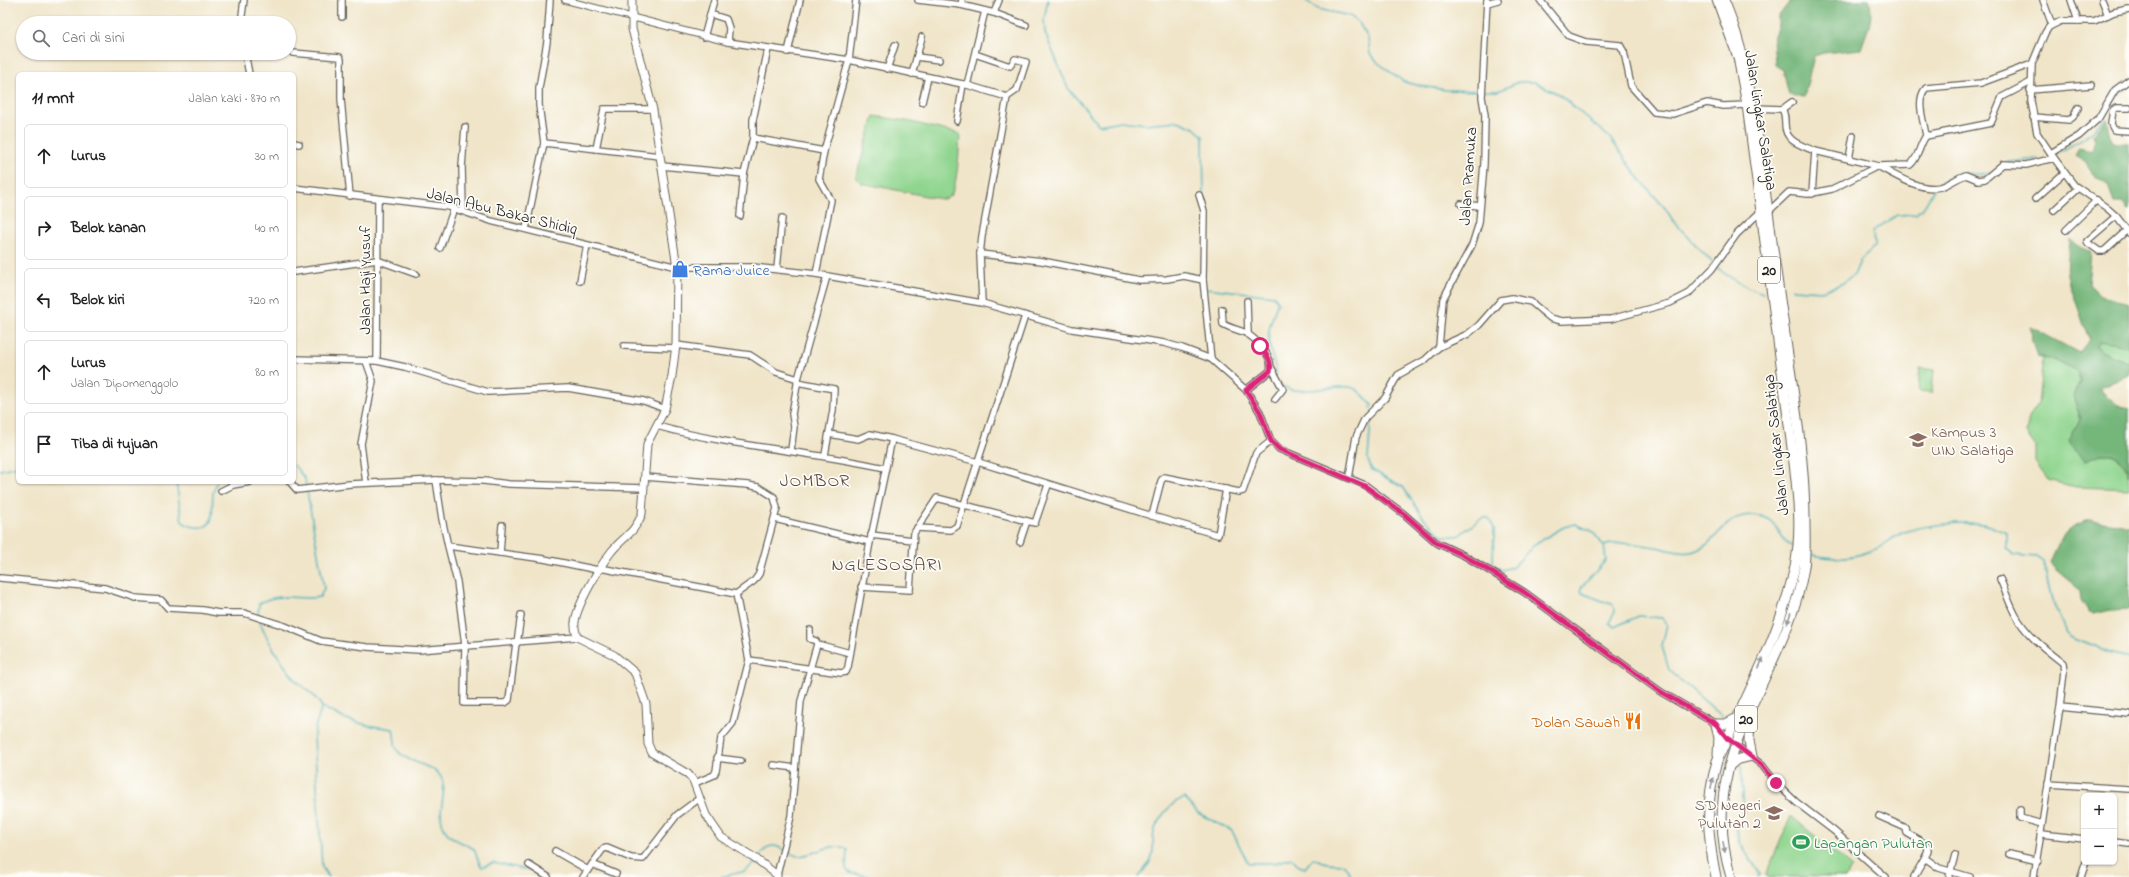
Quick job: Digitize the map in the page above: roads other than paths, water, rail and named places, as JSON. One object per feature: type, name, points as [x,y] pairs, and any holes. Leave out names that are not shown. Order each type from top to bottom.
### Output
[{"type":"highway","name":"Jalan Lingkar Salatiga","points":[[1717,0],[1738,57],[1750,107]]},
{"type":"highway","name":"Jalan Lingkar Salatiga","points":[[1716,877],[1709,845],[1707,817],[1712,781],[1717,761],[1751,708],[1785,631],[1792,595],[1800,566],[1802,466],[1742,48],[1724,0]]},
{"type":"highway","name":"Jalan Lingkar Salatiga","points":[[1731,877],[1722,827],[1722,796],[1728,768],[1731,741],[1737,718],[1792,595]]},
{"type":"highway","points":[[1728,768],[1736,760],[1752,756],[1749,729],[1751,708]]},
{"type":"highway","points":[[1717,761],[1719,738],[1716,724],[1726,724],[1737,718]]},
{"type":"street","points":[[243,16],[244,0]]},
{"type":"street","points":[[342,0],[342,17]]},
{"type":"street","points":[[526,229],[544,143],[538,105],[538,88],[547,42],[550,0]]},
{"type":"street","points":[[565,0],[631,16],[704,37],[768,49],[849,60],[965,85],[1007,97]]},
{"type":"street","points":[[577,637],[575,623],[578,613],[599,569],[612,551],[630,535],[638,525],[642,514],[647,444],[665,409],[676,347],[677,267],[652,109],[638,58],[631,16],[632,0]]},
{"type":"street","points":[[704,37],[714,0]]},
{"type":"street","points":[[788,52],[800,0]]},
{"type":"street","points":[[816,274],[830,200],[830,195],[819,179],[824,151],[849,60],[856,0]]},
{"type":"street","points":[[918,0],[962,2],[1026,24]]},
{"type":"street","points":[[994,13],[999,0]]},
{"type":"street","points":[[1487,1],[1498,0]]},
{"type":"street","points":[[1540,0],[1569,36],[1586,42],[1620,46],[1624,52],[1631,86],[1654,112],[1673,114],[1707,103],[1724,106],[1782,109],[1792,102]]},
{"type":"street","points":[[2043,0],[2052,25]]},
{"type":"street","points":[[2071,0],[2078,21]]},
{"type":"street","points":[[2102,0],[2108,15]]},
{"type":"street","name":"Jalan Pramuka","points":[[1439,347],[1443,299],[1472,245],[1479,223],[1485,122],[1482,97],[1487,1]]},
{"type":"street","points":[[2116,216],[2087,241],[2099,251],[2104,251],[2128,231],[2116,216],[2078,188],[2064,173],[2037,133],[2033,117],[2030,90],[2032,64],[2045,33],[2052,25],[2064,20],[2094,21],[2129,9]]},
{"type":"street","points":[[956,121],[975,54],[985,11]]},
{"type":"street","points":[[710,14],[726,19],[729,28],[728,42]]},
{"type":"street","points":[[912,74],[922,37]]},
{"type":"street","points":[[887,69],[895,45]]},
{"type":"street","points":[[740,216],[744,174],[753,138],[753,120],[768,49]]},
{"type":"street","points":[[296,53],[340,57],[341,59],[341,99],[350,196]]},
{"type":"street","points":[[975,54],[1010,66],[1015,58],[1026,62],[1017,90],[1007,97],[980,254],[982,303]]},
{"type":"street","points":[[917,56],[939,60]]},
{"type":"street","points":[[246,60],[249,72]]},
{"type":"street","points":[[1349,478],[1356,437],[1365,418],[1385,398],[1398,375],[1425,360],[1439,347],[1468,334],[1479,325],[1493,308],[1506,298],[1531,302],[1550,318],[1556,320],[1611,319],[1643,312],[1678,300],[1688,294],[1712,269],[1737,234],[1788,193],[1812,194],[1842,185],[1878,166],[1910,165],[1917,157],[1920,146],[1926,136],[1921,107],[1922,96],[1926,88],[1981,83],[2032,64]]},
{"type":"street","points":[[922,102],[928,77]]},
{"type":"street","points":[[1782,109],[1785,114],[1785,131],[1792,141],[1815,150],[1878,166],[1904,180],[1933,188],[1940,187],[1964,175],[1968,175],[1978,180],[1986,180],[2003,164],[2031,164],[2052,155],[2079,136],[2098,119],[2115,90],[2129,80]]},
{"type":"street","points":[[1926,136],[1991,124],[2002,97],[2031,82]]},
{"type":"street","points":[[2030,90],[2092,86]]},
{"type":"street","points":[[2033,117],[2069,120],[2073,117],[2078,108]]},
{"type":"street","points":[[2129,108],[2116,108],[2112,112],[2112,127],[2114,130],[2129,131]]},
{"type":"street","points":[[596,149],[604,109],[652,109]]},
{"type":"street","points":[[462,210],[462,167],[465,127]]},
{"type":"street","points":[[1850,159],[1853,136]]},
{"type":"street","points":[[753,138],[824,151]]},
{"type":"street","points":[[544,143],[660,156]]},
{"type":"street","points":[[1812,194],[1815,150]]},
{"type":"street","points":[[662,166],[744,174]]},
{"type":"street","points":[[2035,199],[2064,173]]},
{"type":"street","name":"Jalan Abu Bakar Shidiq","points":[[296,188],[350,196],[426,203],[454,208],[491,221],[677,267],[716,266],[777,269],[816,274],[982,303],[1072,329],[1164,343],[1211,359]]},
{"type":"street","points":[[2054,210],[2078,188]]},
{"type":"street","points":[[1199,196],[1204,211],[1203,280],[1211,359],[1246,390],[1260,412],[1271,441],[1279,449],[1349,478],[1380,496],[1404,514],[1437,543],[1465,556],[1524,592],[1661,692],[1716,724],[1731,741],[1752,756],[1796,802],[1834,831],[1886,877]]},
{"type":"street","name":"Jalan Haji Yusuf","points":[[378,199],[378,361]]},
{"type":"street","points":[[2066,230],[2096,200]]},
{"type":"street","points":[[1461,204],[1480,206]]},
{"type":"street","points":[[440,248],[454,208]]},
{"type":"street","points":[[777,269],[782,218]]},
{"type":"street","points":[[580,281],[587,245]]},
{"type":"street","points":[[980,254],[1035,260],[1139,280],[1167,279],[1184,276],[1203,280]]},
{"type":"street","points":[[296,272],[377,260],[416,274]]},
{"type":"street","points":[[791,450],[794,427],[792,414],[798,380],[827,276]]},
{"type":"street","points":[[1247,301],[1248,334]]},
{"type":"street","points":[[1222,309],[1223,324],[1248,334],[1260,346],[1270,361],[1283,389],[1275,399]]},
{"type":"street","points":[[916,528],[953,530],[956,526],[1025,316]]},
{"type":"street","points":[[624,346],[676,347],[750,355],[776,372],[798,380],[834,389],[825,455]]},
{"type":"street","points":[[296,359],[378,361],[405,367],[488,392],[568,388],[644,401],[665,409]]},
{"type":"street","points":[[366,361],[373,381],[361,444],[366,483]]},
{"type":"street","points":[[1246,390],[1270,371],[1271,366]]},
{"type":"street","points":[[657,426],[703,437],[825,455],[885,468]]},
{"type":"street","points":[[829,434],[858,439],[870,434],[892,439],[978,462],[1048,485],[1218,535],[1226,489]]},
{"type":"street","points":[[749,660],[841,673],[846,672],[871,535],[892,439]]},
{"type":"street","points":[[1152,516],[1161,481],[1164,477],[1243,491],[1256,453],[1271,441]]},
{"type":"street","points":[[448,546],[574,564],[736,594],[754,580],[759,574],[775,519],[776,502],[774,497],[758,487],[644,477]]},
{"type":"street","points":[[436,480],[442,519],[457,582],[465,645],[464,703],[505,703],[510,698],[516,643],[521,615]]},
{"type":"street","points":[[292,484],[296,490],[366,483],[436,480],[644,488]]},
{"type":"street","points":[[221,491],[239,484]]},
{"type":"street","points":[[861,587],[910,590],[913,540],[916,528],[937,498],[1027,521],[1037,522],[1048,485]]},
{"type":"street","points":[[775,519],[870,542]]},
{"type":"street","points":[[1020,542],[1027,521]]},
{"type":"street","points":[[500,553],[502,526]]},
{"type":"street","points":[[871,535],[913,540]]},
{"type":"street","points":[[0,578],[105,588],[135,598],[161,600],[168,608],[203,610],[218,614],[244,613],[334,644],[420,650],[465,645],[516,643],[577,637],[614,655],[635,674],[646,704],[648,744],[652,753],[688,774],[695,783],[706,815],[721,837],[759,860],[777,876],[791,816],[801,701],[817,644]]},
{"type":"street","points":[[2000,579],[2015,614],[2021,623],[2042,646],[2063,663],[2064,671],[2042,824],[2042,834],[2034,877]]},
{"type":"street","points":[[695,783],[714,775],[716,771],[717,758],[722,736],[733,723],[749,660],[736,594]]},
{"type":"street","points":[[810,630],[810,639],[816,641],[817,644],[850,653]]},
{"type":"street","points":[[2060,707],[2129,714]]},
{"type":"street","points":[[717,758],[741,761]]},
{"type":"street","points":[[773,765],[795,768]]},
{"type":"street","points":[[2048,784],[2129,789]]},
{"type":"street","points":[[583,877],[601,851],[607,848],[631,858],[643,859],[677,814],[700,798]]},
{"type":"street","points":[[2020,810],[2020,818],[2042,824]]},
{"type":"street","points":[[1879,816],[1906,828],[1907,833],[1927,845],[1928,850],[1925,858],[1914,877]]},
{"type":"street","points":[[2042,834],[2081,839]]},
{"type":"street","points":[[2117,842],[2129,844]]},
{"type":"street","points":[[555,851],[588,870]]},
{"type":"street","points":[[2009,854],[2038,861]]},
{"type":"street","points":[[1950,874],[1955,855]]},
{"type":"street","points":[[1925,858],[1950,874],[1970,877]]},
{"type":"street","points":[[592,864],[616,874]]},
{"type":"street","points":[[528,865],[548,877]]},
{"type":"street","points":[[2081,877],[2085,865]]},
{"type":"waterway","points":[[1048,0],[1044,19],[1045,33],[1068,88],[1099,125],[1121,121],[1145,124],[1178,121],[1194,128],[1203,136],[1204,203]]},
{"type":"waterway","points":[[1305,0],[1318,9],[1350,16],[1359,23],[1368,38],[1370,54],[1377,62],[1404,82],[1446,90],[1480,91]]},
{"type":"waterway","points":[[1484,91],[1498,91],[1519,82],[1535,82],[1560,95],[1609,137],[1643,183],[1665,208],[1674,222],[1714,264]]},
{"type":"waterway","points":[[2053,154],[2085,137],[2091,132],[2104,118],[2120,94],[2129,87]]},
{"type":"waterway","points":[[2007,162],[2038,159]]},
{"type":"waterway","points":[[1938,185],[1945,178],[1960,173],[1985,174],[1990,172]]},
{"type":"waterway","points":[[1793,289],[1821,291],[1840,285],[1854,275],[1861,259],[1874,247],[1873,231],[1897,215],[1916,214],[1926,204],[1934,189]]},
{"type":"waterway","points":[[1716,267],[1738,282],[1763,293]]},
{"type":"waterway","points":[[1206,288],[1274,296],[1278,302],[1268,338],[1277,373]]},
{"type":"waterway","points":[[1284,386],[1297,390],[1350,387],[1365,397],[1372,405],[1371,408]]},
{"type":"waterway","points":[[1371,416],[1368,460],[1372,470],[1403,487],[1423,517],[1442,536],[1458,536],[1482,518],[1489,518],[1494,528],[1493,564],[1502,570],[1513,567],[1536,543],[1564,527],[1575,524],[1592,531],[1604,546],[1606,560],[1581,588],[1582,593],[1613,605],[1615,611],[1609,623],[1614,627],[1639,616],[1662,618],[1667,624],[1662,646],[1669,670],[1723,717]]},
{"type":"waterway","points":[[0,470],[16,466]]},
{"type":"waterway","points":[[296,468],[305,479],[306,487]]},
{"type":"waterway","points":[[176,484],[182,521],[187,525],[196,527],[203,527],[208,525],[211,521],[213,511],[213,492],[216,484]]},
{"type":"waterway","points":[[258,615],[259,604],[266,600],[281,597],[320,597],[324,588],[307,491]]},
{"type":"waterway","points":[[1604,546],[1617,543],[1632,544],[1679,552],[1691,552],[1701,548],[1709,542],[1729,522],[1747,515],[1760,516],[1771,521],[1786,541],[1795,548]]},
{"type":"waterway","points":[[1808,553],[1833,558],[1859,555],[1876,549],[1902,533],[1910,530],[1942,524],[1983,524],[2006,533],[2006,548],[2014,555],[2036,557],[2043,562],[2052,600],[2066,633],[2129,660]]},
{"type":"waterway","points":[[259,620],[270,643],[284,665],[294,678],[313,695],[322,707],[315,728],[314,737],[322,867],[329,877]]},
{"type":"waterway","points":[[322,707],[343,718],[366,725],[393,729],[395,745],[399,752],[410,760],[437,772],[441,777],[444,790],[441,812],[443,827],[448,834],[457,841],[474,849],[482,867],[493,863],[534,871]]},
{"type":"waterway","points":[[1741,766],[1744,811],[1737,827],[1738,840],[1760,874],[1758,877]]},
{"type":"waterway","points":[[1139,877],[1149,864],[1152,856],[1154,832],[1158,822],[1170,806],[1185,798],[1198,813],[1232,831],[1248,863],[1274,863],[1292,858],[1299,866],[1305,868],[1313,858],[1323,862],[1342,864],[1352,877]]},
{"type":"waterway","points":[[758,858],[770,846],[779,847],[798,856],[829,848],[841,847],[847,849],[846,869],[850,873],[871,877]]},
{"type":"waterway","points":[[721,877],[746,871],[756,861]]},
{"type":"waterway","points":[[537,873],[541,877]]},
{"type":"place","name":"Rama Juice","points":[[680,269]]},
{"type":"place","name":"Kampus 3 UIN Salatiga","points":[[1918,440]]},
{"type":"place","name":"Dolan Sawah","points":[[1633,721]]},
{"type":"place","name":"SD Negeri Pulutan 2","points":[[1774,813]]},
{"type":"place","name":"Lapangan Pulutan","points":[[1801,842]]},
{"type":"district","name":"JOMBOR","points":[[815,480]]},
{"type":"district","name":"NGLESOSARI","points":[[887,564]]}]
